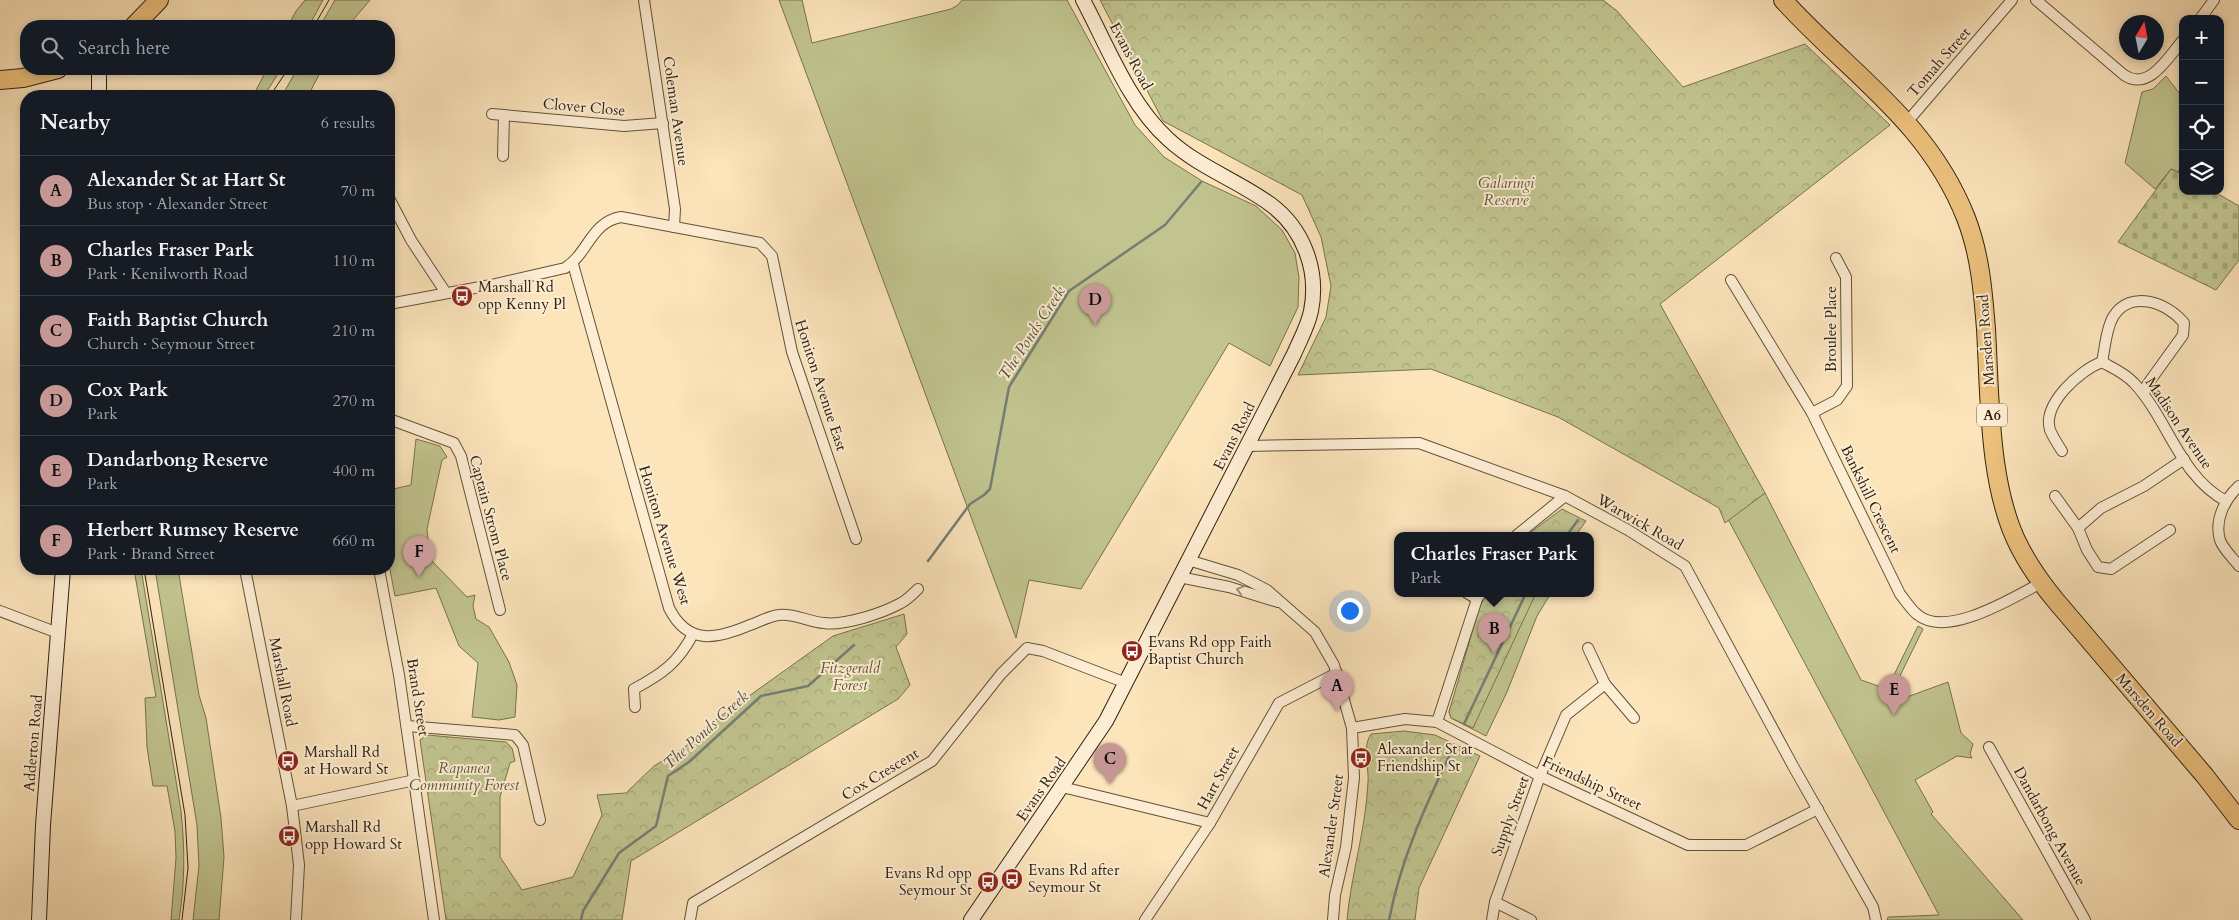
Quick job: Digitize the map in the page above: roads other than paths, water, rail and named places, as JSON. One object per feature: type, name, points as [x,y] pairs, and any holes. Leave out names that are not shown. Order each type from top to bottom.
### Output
[{"type":"highway","points":[[137,20],[159,0]]},
{"type":"highway","name":"Marsden Road","points":[[1783,0],[1804,23],[1907,122],[1929,148],[1953,188],[1976,248],[1983,296],[1993,430],[2000,492],[2019,547],[2041,582],[2205,776],[2239,820]]},
{"type":"highway","points":[[0,80],[35,75]]},
{"type":"street","name":"Coleman Avenue","points":[[644,0],[675,209],[674,227]]},
{"type":"street","name":"Evans Road","points":[[971,920],[1106,721],[1296,349],[1310,313],[1313,280],[1306,250],[1292,225],[1271,205],[1187,154],[1167,138],[1153,123],[1130,90],[1083,0]]},
{"type":"street","name":"Tomah Street","points":[[1907,122],[2012,0]]},
{"type":"street","points":[[2036,0],[2124,75],[2136,81],[2153,74],[2179,45]]},
{"type":"street","points":[[2203,15],[2214,0]]},
{"type":"street","points":[[99,90],[100,75]]},
{"type":"street","name":"Clover Close","points":[[492,114],[624,126],[663,123]]},
{"type":"street","points":[[503,156],[504,115]]},
{"type":"street","points":[[395,209],[411,240],[446,294]]},
{"type":"street","name":"Honiton Avenue East","points":[[573,264],[597,229],[608,220],[627,217],[753,240],[766,247],[772,256],[792,352],[856,538]]},
{"type":"street","name":"Broulee Place","points":[[1812,413],[1837,400],[1846,386],[1846,277],[1836,258]]},
{"type":"street","points":[[395,303],[546,274],[573,264]]},
{"type":"street","name":"Honiton Avenue West","points":[[573,264],[669,608],[676,621],[693,634]]},
{"type":"street","name":"Bankshill Crescent","points":[[1731,280],[1812,413],[1900,594],[1919,616],[1939,623],[1965,620],[2003,603],[2041,582]]},
{"type":"street","points":[[2062,451],[2050,430],[2051,410],[2075,378],[2085,370],[2102,362],[2112,319],[2118,310],[2127,304],[2146,300],[2173,312],[2184,323],[2183,336],[2147,385],[2144,394]]},
{"type":"street","name":"Madison Avenue","points":[[2102,362],[2123,373],[2144,394],[2184,459],[2204,485],[2214,495],[2226,501]]},
{"type":"street","name":"Captain Strom Place","points":[[395,421],[454,443],[461,456],[500,610]]},
{"type":"street","name":"Warwick Road","points":[[1247,446],[1419,443],[1565,496],[1628,530],[1685,566],[1873,907],[1876,920]]},
{"type":"street","points":[[2078,528],[2101,508],[2144,486],[2184,459]]},
{"type":"street","points":[[2239,486],[2226,501],[2220,515],[2220,539],[2239,566]]},
{"type":"street","points":[[1521,532],[1565,496]]},
{"type":"street","points":[[2055,496],[2078,528],[2087,550],[2098,567],[2102,569],[2111,569],[2170,530]]},
{"type":"street","name":"Alexander Street","points":[[1188,560],[1238,575],[1254,582],[1286,605],[1315,632],[1337,673],[1352,728],[1354,778],[1346,847],[1335,895],[1333,920]]},
{"type":"street","name":"Adderton Road","points":[[39,920],[42,825],[63,575]]},
{"type":"street","name":"Marshall Road","points":[[246,575],[292,806],[299,865],[296,920]]},
{"type":"street","name":"Brand Street","points":[[380,575],[407,726],[434,920]]},
{"type":"street","name":"Alexander Street","points":[[1179,577],[1248,592],[1286,605]]},
{"type":"street","points":[[635,707],[634,689],[669,668],[684,651],[693,634],[702,637],[723,634],[779,615],[821,623],[843,622],[900,604],[918,589]]},
{"type":"street","points":[[1437,722],[1479,597]]},
{"type":"street","points":[[0,611],[58,632]]},
{"type":"street","name":"Cox Crescent","points":[[690,920],[693,903],[932,761],[1001,674],[1027,648],[1043,651],[1126,683]]},
{"type":"street","points":[[1588,648],[1605,684],[1634,718]]},
{"type":"street","name":"Hart Street","points":[[1145,920],[1210,823],[1279,703],[1337,673]]},
{"type":"street","name":"Supply Street","points":[[1492,920],[1495,902],[1540,776],[1566,715],[1605,684]]},
{"type":"street","name":"Friendship Street","points":[[1352,728],[1405,719],[1437,722],[1540,776],[1688,845],[1746,845],[1818,808]]},
{"type":"street","points":[[407,726],[515,735],[523,744],[540,820]]},
{"type":"street","name":"Dandarbong Avenue","points":[[1990,747],[2085,920]]},
{"type":"street","points":[[292,806],[415,780]]},
{"type":"street","points":[[1062,787],[1210,823]]},
{"type":"street","points":[[1495,902],[1531,920]]},
{"type":"waterway","name":"The Ponds Creek","points":[[928,561],[970,504],[990,489],[1009,387],[1069,291],[1165,225],[1201,182]]},
{"type":"waterway","points":[[1569,532],[1578,520]]},
{"type":"waterway","points":[[1464,724],[1524,597]]},
{"type":"waterway","name":"The Ponds Creek","points":[[581,920],[583,911],[619,853],[656,826],[668,776],[689,762],[761,696],[808,686],[854,645]]},
{"type":"waterway","points":[[1389,920],[1400,875],[1408,852],[1425,809],[1454,746]]},
{"type":"tram line","points":[[317,20],[329,0]]},
{"type":"tram line","points":[[274,90],[284,75]]},
{"type":"tram line","points":[[145,575],[185,815],[188,868],[182,920]]},
{"type":"place","name":"Marshall Rd opp Kenny Pl","points":[[462,296]]},
{"type":"place","name":"Cox Park","points":[[1095,325]]},
{"type":"place","name":"Herbert Rumsey Reserve","points":[[419,577]]},
{"type":"place","name":"Evans Rd opp Faith Baptist Church","points":[[1132,651]]},
{"type":"place","name":"Charles Fraser Park","points":[[1494,654]]},
{"type":"place","name":"Alexander St at Hart St","points":[[1337,711]]},
{"type":"place","name":"Dandarbong Reserve","points":[[1894,715]]},
{"type":"place","name":"Alexander St at Friendship St","points":[[1361,758]]},
{"type":"place","name":"Marshall Rd at Howard St","points":[[288,761]]},
{"type":"place","name":"Faith Baptist Church","points":[[1110,784]]},
{"type":"place","name":"Marshall Rd opp Howard St","points":[[289,836]]},
{"type":"place","name":"Evans Rd after Seymour St","points":[[1012,879]]},
{"type":"place","name":"Evans Rd opp Seymour St","points":[[988,882]]},
{"type":"park label","name":"Galaringi Reserve","points":[[1506,192]]},
{"type":"park label","name":"Fitzgerald Forest","points":[[850,676]]},
{"type":"park label","name":"Rapanea Community Forest","points":[[464,776]]}]
